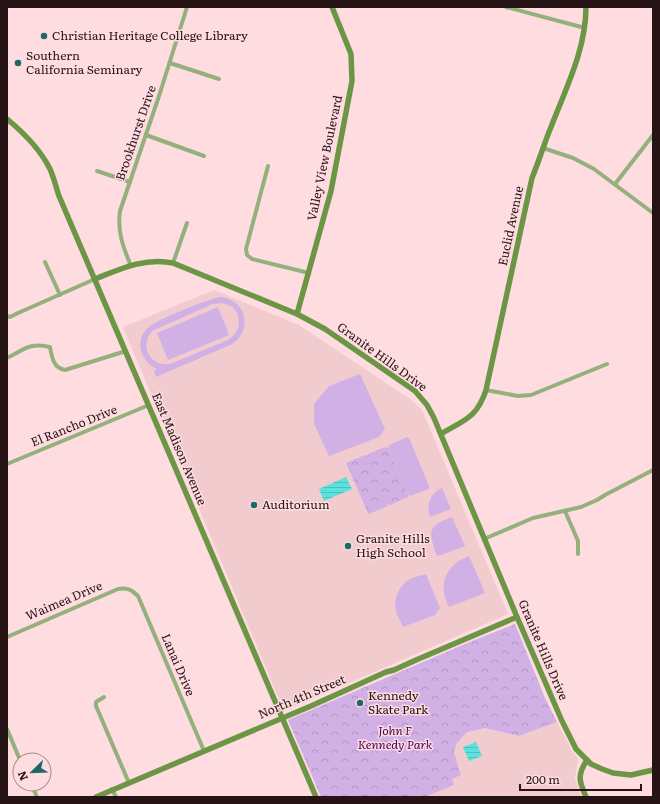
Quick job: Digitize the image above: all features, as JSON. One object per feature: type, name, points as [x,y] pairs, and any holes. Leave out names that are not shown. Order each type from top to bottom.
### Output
[{"type":"street","name":"Brookhurst Drive","points":[[130,266],[120,237],[120,211],[170,63],[187,7]]},
{"type":"street","name":"Valley View Boulevard","points":[[297,314],[331,191],[352,81],[351,54],[332,7]]},
{"type":"street","points":[[506,7],[585,28]]},
{"type":"street","name":"Euclid Avenue","points":[[441,434],[461,424],[470,416],[480,404],[486,390],[530,185],[572,75],[585,28],[586,7]]},
{"type":"street","points":[[170,63],[219,79]]},
{"type":"street","name":"East Madison Avenue","points":[[7,120],[22,132],[38,150],[50,169],[59,196],[316,797]]},
{"type":"street","points":[[146,135],[204,156]]},
{"type":"street","points":[[615,184],[653,135]]},
{"type":"street","points":[[543,148],[573,158],[594,169],[653,213]]},
{"type":"street","points":[[268,166],[246,253],[252,259],[309,273]]},
{"type":"street","points":[[97,171],[130,182]]},
{"type":"street","points":[[173,263],[187,224]]},
{"type":"street","name":"Granite Hills Drive","points":[[7,316],[10,317],[95,279],[130,266],[146,261],[173,263],[297,314],[325,329],[415,391],[430,409],[562,722],[576,749],[587,760],[602,769],[619,774],[637,775],[653,770]]},
{"type":"street","points":[[45,262],[60,295]]},
{"type":"street","points":[[7,358],[25,347],[41,345],[50,346],[55,364],[58,368],[65,370],[126,351]]},
{"type":"street","points":[[486,390],[518,396],[531,395],[607,364]]},
{"type":"street","name":"El Rancho Drive","points":[[7,464],[149,406]]},
{"type":"street","points":[[484,539],[533,518],[581,507],[653,470]]},
{"type":"street","points":[[565,511],[578,541],[578,554]]},
{"type":"street","name":"Waimea Drive","points":[[7,637],[118,589],[130,589]]},
{"type":"street","name":"Lanai Drive","points":[[130,589],[138,596],[204,751]]},
{"type":"street","name":"North 4th Street","points":[[96,797],[517,617]]},
{"type":"street","points":[[104,697],[96,702],[96,706],[129,783]]},
{"type":"street","points":[[7,729],[17,752]]},
{"type":"street","points":[[586,797],[580,777],[581,769],[587,760]]},
{"type":"street","points":[[112,789],[116,797]]},
{"type":"shaded area","name":"Granite Hills High School","points":[[214,290],[299,325],[410,399],[422,410],[508,614],[284,711],[123,327]]},
{"type":"shaded area","points":[[557,722],[572,751],[578,759],[575,778],[581,797],[425,797],[454,785],[451,779],[461,775],[454,752],[457,743],[467,732],[485,728],[519,736]]},
{"type":"green space","points":[[222,297],[231,300],[237,304],[242,311],[244,326],[242,333],[237,340],[230,345],[156,377],[154,371],[157,369],[151,366],[143,356],[141,350],[141,338],[144,332],[162,319]],"holes":[[[222,303],[233,307],[238,315],[239,326],[235,334],[228,340],[170,364],[163,364],[152,359],[147,349],[148,337],[152,331],[213,304]]]},
{"type":"green space","points":[[218,307],[229,335],[168,360],[157,333]]},
{"type":"green space","points":[[360,374],[385,429],[379,437],[329,456],[314,424],[314,404],[329,386]]},
{"type":"green space","points":[[407,437],[409,438],[429,486],[429,489],[410,496],[408,495],[388,448],[389,445]]},
{"type":"green space","points":[[385,447],[388,448],[408,497],[390,505],[388,504],[387,506],[369,514],[346,463],[365,455],[367,456],[368,454]]},
{"type":"green space","points":[[442,488],[451,509],[430,517],[428,508],[430,500],[434,493]]},
{"type":"green space","points":[[452,517],[465,546],[438,556],[431,538],[432,529],[438,523]]},
{"type":"green space","points":[[469,556],[485,593],[449,607],[445,599],[444,591],[446,576],[454,565]]},
{"type":"green space","points":[[426,574],[440,608],[435,615],[403,627],[395,608],[397,594],[401,586],[408,580]]},
{"type":"green space","name":"John F Kennedy Park","points":[[515,624],[545,698],[557,722],[519,736],[485,728],[467,732],[457,743],[454,752],[461,775],[452,779],[454,785],[425,797],[321,797],[288,720]]},
{"type":"water","points":[[346,477],[352,489],[324,501],[319,489]]},
{"type":"water","points":[[476,742],[482,756],[469,761],[463,747]]},
{"type":"place","name":"Christian Heritage College Library","points":[[44,36]]},
{"type":"place","name":"Southern California Seminary","points":[[18,63]]},
{"type":"place","name":"Auditorium","points":[[254,505]]},
{"type":"place","name":"Granite Hills High School","points":[[348,546]]},
{"type":"place","name":"Kennedy Skate Park","points":[[360,703]]}]
